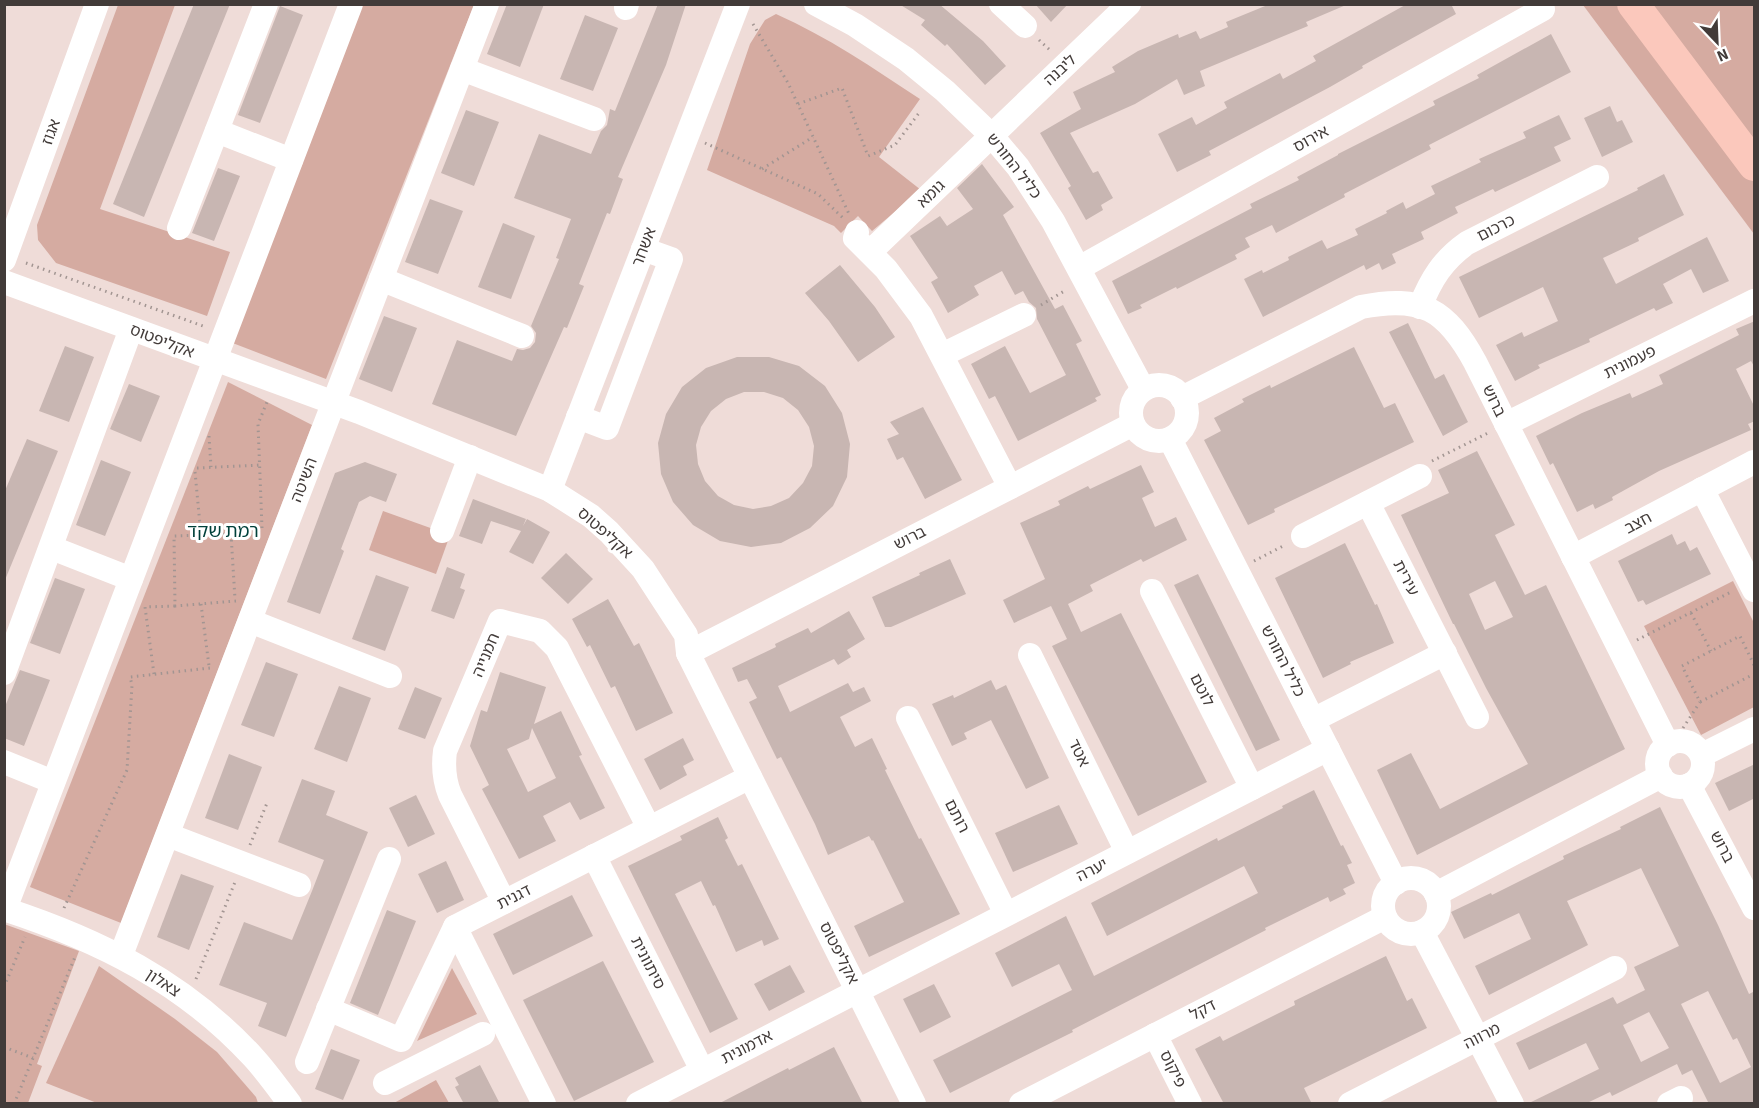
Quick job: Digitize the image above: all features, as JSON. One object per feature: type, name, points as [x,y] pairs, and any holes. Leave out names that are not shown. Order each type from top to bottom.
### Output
[{"type":"main road","points":[[1633,4],[1755,165]]},
{"type":"main road","points":[[1660,4],[1755,129]]},
{"type":"street","name":"אגוז","points":[[5,258],[97,4]]},
{"type":"street","points":[[179,228],[266,4]]},
{"type":"street","points":[[5,909],[351,4]]},
{"type":"street","name":"השיטה","points":[[121,956],[487,4]]},
{"type":"street","name":"כליל החורש","points":[[816,4],[855,25],[906,59],[945,91],[991,135],[1036,194],[1082,273],[1143,389]]},
{"type":"street","points":[[1001,4],[1025,26]]},
{"type":"street","name":"ליבנה","points":[[991,135],[1129,4]]},
{"type":"street","name":"אשחר","points":[[549,490],[687,135],[743,9]]},
{"type":"street","name":"אירוס","points":[[1082,273],[1543,9]]},
{"type":"street","points":[[462,69],[594,119]]},
{"type":"street","points":[[217,131],[291,160]]},
{"type":"street","name":"גומא","points":[[870,252],[991,135]]},
{"type":"street","name":"כרכום","points":[[1420,306],[1438,270],[1467,243],[1597,177]]},
{"type":"street","points":[[857,232],[855,238],[904,291],[921,316],[1010,487]]},
{"type":"street","points":[[381,279],[522,336]]},
{"type":"street","name":"אקליפטוס","points":[[4,282],[334,403],[470,457],[549,490],[591,516],[609,532],[638,563],[686,635],[688,653],[914,1104]]},
{"type":"street","name":"פעמונית","points":[[1506,424],[1755,301]]},
{"type":"street","name":"ברוש","points":[[1182,398],[1361,307],[1393,303],[1420,306],[1442,316],[1463,340],[1620,649],[1671,743]]},
{"type":"street","points":[[942,355],[1024,315]]},
{"type":"street","points":[[4,673],[131,330]]},
{"type":"street","points":[[1165,386],[1173,389],[1182,398],[1187,411],[1180,431],[1170,439],[1156,441],[1140,435],[1133,424],[1131,407],[1143,389],[1165,386]]},
{"type":"street","name":"ברוש","points":[[688,653],[1133,424]]},
{"type":"street","name":"כליל החורש","points":[[1170,439],[1396,883]]},
{"type":"street","points":[[442,531],[470,457]]},
{"type":"street","name":"חצב","points":[[1574,557],[1755,462]]},
{"type":"street","points":[[1303,536],[1420,476]]},
{"type":"street","points":[[1702,489],[1752,586]]},
{"type":"street","name":"עירית","points":[[1368,503],[1477,717]]},
{"type":"street","points":[[52,548],[131,579]]},
{"type":"street","name":"לוטם","points":[[1152,591],[1252,788]]},
{"type":"street","points":[[250,621],[390,676]]},
{"type":"street","name":"חמנייה","points":[[504,902],[450,795],[444,769],[445,751],[500,621],[540,631],[557,648],[649,828]]},
{"type":"street","points":[[1313,720],[1444,653]]},
{"type":"street","name":"אטד","points":[[1030,655],[1127,852]]},
{"type":"street","name":"רותם","points":[[908,718],[1006,914]]},
{"type":"street","points":[[1702,755],[1755,729]]},
{"type":"street","points":[[1671,743],[1689,743],[1695,746],[1702,755],[1702,773],[1689,785],[1675,786],[1666,782],[1661,776],[1658,759],[1661,752],[1671,743]]},
{"type":"street","name":"יערה","points":[[857,991],[1328,749]]},
{"type":"street","points":[[4,762],[53,782]]},
{"type":"street","points":[[1436,894],[1661,776]]},
{"type":"street","name":"דגנית","points":[[455,927],[750,777]]},
{"type":"street","name":"ברוש","points":[[1689,785],[1754,905]]},
{"type":"street","points":[[168,835],[299,885]]},
{"type":"street","name":"סיתוונית","points":[[594,856],[702,1071]]},
{"type":"street","points":[[307,1062],[389,859]]},
{"type":"street","points":[[1409,878],[1417,879],[1429,885],[1436,894],[1439,904],[1437,917],[1430,927],[1422,932],[1413,934],[1400,932],[1393,928],[1385,917],[1383,900],[1396,883],[1409,878]]},
{"type":"street","name":"צאלון","points":[[5,909],[56,926],[121,956],[188,999],[253,1057],[290,1104]]},
{"type":"street","name":"דקל","points":[[1021,1104],[1385,917]]},
{"type":"street","points":[[401,1040],[455,927]]},
{"type":"street","points":[[455,927],[544,1104]]},
{"type":"street","points":[[1422,932],[1512,1104]]},
{"type":"street","name":"מרווה","points":[[1350,1104],[1615,968]]},
{"type":"street","name":"אדמונית","points":[[638,1104],[857,991]]},
{"type":"street","points":[[328,1009],[401,1040],[417,1067]]},
{"type":"street","points":[[385,1083],[483,1034]]},
{"type":"street","name":"פיקוס","points":[[1155,1035],[1190,1104]]},
{"type":"path","points":[[743,9],[788,83],[857,232]]},
{"type":"path","points":[[1025,26],[1066,65]]},
{"type":"path","points":[[798,104],[842,88],[868,156],[895,145],[918,113]]},
{"type":"path","points":[[687,135],[818,194],[857,232]]},
{"type":"path","points":[[762,169],[813,137]]},
{"type":"path","points":[[5,258],[58,274],[183,320]]},
{"type":"path","points":[[1024,315],[1082,273]]},
{"type":"path","points":[[175,606],[174,536],[231,534],[262,530],[258,424],[275,382]]},
{"type":"path","points":[[1420,476],[1421,466],[1506,424]]},
{"type":"path","points":[[201,535],[195,468],[261,465]]},
{"type":"path","points":[[231,534],[235,601]]},
{"type":"path","points":[[1236,570],[1303,536]]},
{"type":"path","points":[[1620,649],[1691,613],[1752,586]]},
{"type":"path","points":[[154,674],[145,608],[259,597]]},
{"type":"path","points":[[201,604],[209,668]]},
{"type":"path","points":[[1691,613],[1711,651]]},
{"type":"path","points":[[1701,702],[1682,666],[1740,636],[1755,665]]},
{"type":"path","points":[[56,926],[128,770],[132,685],[130,677],[233,664]]},
{"type":"path","points":[[1671,743],[1701,702],[1755,674]]},
{"type":"path","points":[[188,999],[267,802]]},
{"type":"path","points":[[4,987],[33,918]]},
{"type":"path","points":[[14,1104],[83,939]]},
{"type":"path","points":[[4,1047],[33,1058]]},
{"type":"shaded area","points":[[118,5],[175,5],[100,209],[230,252],[207,316],[56,263],[38,240],[37,225]]},
{"type":"shaded area","points":[[362,5],[474,5],[326,379],[230,342]]},
{"type":"shaded area","points":[[1583,5],[1754,5],[1754,234]]},
{"type":"shaded area","points":[[776,14],[832,43],[920,99],[879,157],[921,190],[872,231],[858,216],[841,233],[834,226],[707,170],[750,44],[765,20]]},
{"type":"shaded area","points":[[228,382],[312,425],[121,923],[30,887]]},
{"type":"shaded area","points":[[383,511],[450,535],[436,574],[369,550]]},
{"type":"shaded area","points":[[1733,581],[1754,623],[1754,707],[1701,735],[1644,626]]},
{"type":"shaded area","points":[[4,924],[79,951],[37,1064],[42,1066],[28,1103],[5,1103]]},
{"type":"shaded area","points":[[99,966],[175,1019],[217,1052],[256,1097],[258,1103],[97,1103],[46,1083]]},
{"type":"shaded area","points":[[452,968],[477,1014],[417,1041]]},
{"type":"shaded area","points":[[436,1080],[449,1103],[394,1103]]},
{"type":"building","points":[[194,4],[230,4],[144,217],[113,204]]},
{"type":"building","points":[[507,4],[544,4],[520,67],[487,54]]},
{"type":"building","points":[[658,4],[686,4],[666,65],[618,177],[623,179],[610,214],[607,213],[579,284],[584,286],[567,328],[564,327],[516,436],[432,404],[457,340],[512,361],[517,349],[530,348],[535,342],[536,333],[531,326],[559,259],[556,258],[571,219],[514,198],[539,134],[591,154],[601,131],[607,125],[610,109],[615,111]]},
{"type":"building","points":[[899,4],[939,4],[983,41],[1006,66],[985,85],[947,44],[945,46],[921,25],[925,20]]},
{"type":"building","points":[[1035,4],[1068,4],[1051,22]]},
{"type":"building","points":[[1270,4],[1346,5],[1306,22],[1308,26],[1200,71],[1205,86],[1184,95],[1177,79],[1135,104],[1070,133],[1093,173],[1098,171],[1113,198],[1101,205],[1103,210],[1086,220],[1068,188],[1071,186],[1040,133],[1081,109],[1073,92],[1115,72],[1112,67],[1138,51],[1178,34],[1179,38],[1196,31],[1200,39],[1228,27],[1226,22]]},
{"type":"building","points":[[1407,4],[1451,4],[1456,14],[1362,66],[1363,68],[1330,87],[1209,151],[1211,155],[1177,172],[1158,134],[1192,117],[1196,125],[1227,108],[1224,102],[1280,73],[1283,79],[1316,61],[1313,56]]},
{"type":"building","points":[[280,6],[303,15],[260,123],[238,115]]},
{"type":"building","points":[[585,15],[618,28],[593,91],[560,79]]},
{"type":"building","points":[[1551,34],[1571,72],[1429,145],[1431,149],[1344,194],[1345,197],[1276,233],[1272,225],[1245,238],[1250,247],[1235,255],[1237,259],[1140,305],[1142,308],[1128,314],[1112,281],[1252,208],[1250,204],[1299,180],[1297,177],[1338,154],[1435,105],[1433,101],[1479,78],[1477,75]]},
{"type":"building","points":[[1610,106],[1617,122],[1622,120],[1633,142],[1602,157],[1584,118]]},
{"type":"building","points":[[466,110],[499,122],[474,186],[441,173]]},
{"type":"building","points":[[1559,115],[1571,139],[1554,147],[1561,161],[1495,192],[1493,189],[1455,207],[1458,213],[1421,232],[1424,239],[1392,254],[1396,263],[1382,270],[1379,263],[1366,270],[1364,265],[1263,317],[1244,279],[1262,270],[1263,273],[1289,260],[1288,257],[1322,240],[1327,249],[1358,235],[1355,229],[1403,202],[1406,209],[1435,194],[1431,186],[1481,162],[1479,159],[1526,138],[1523,132]]},
{"type":"building","points":[[982,164],[1014,207],[1003,215],[1055,309],[1063,305],[1082,341],[1076,344],[1101,395],[1095,398],[1097,401],[1018,441],[995,396],[989,399],[971,364],[1005,346],[1030,393],[1066,375],[1037,319],[1036,308],[1029,302],[1023,291],[1015,295],[1002,271],[974,286],[979,295],[948,313],[931,282],[938,278],[910,236],[940,216],[947,226],[973,209],[957,188]]},
{"type":"building","points":[[218,168],[240,176],[214,241],[192,233]]},
{"type":"building","points":[[1664,174],[1684,215],[1638,238],[1639,241],[1603,258],[1616,284],[1707,237],[1729,281],[1703,293],[1691,269],[1663,284],[1673,303],[1656,311],[1654,308],[1589,339],[1590,342],[1538,365],[1540,368],[1515,381],[1496,345],[1522,332],[1524,337],[1558,321],[1543,287],[1479,318],[1459,277],[1638,190],[1637,188]]},
{"type":"building","points":[[430,199],[463,211],[438,274],[405,262]]},
{"type":"building","points":[[503,223],[535,236],[511,299],[478,287]]},
{"type":"building","points":[[840,265],[875,307],[895,337],[858,362],[829,321],[805,293]]},
{"type":"building","points":[[384,316],[417,328],[392,392],[359,379]]},
{"type":"building","points":[[1755,321],[1755,368],[1751,361],[1736,369],[1755,408],[1755,421],[1748,424],[1751,430],[1659,471],[1595,509],[1593,504],[1577,512],[1553,463],[1550,465],[1536,436],[1630,393],[1632,398],[1663,384],[1659,375],[1739,335],[1736,329]]},
{"type":"building","points":[[1408,323],[1435,379],[1444,374],[1468,422],[1443,436],[1389,332]]},
{"type":"building","points":[[65,346],[94,357],[69,422],[39,411]]},
{"type":"building","points":[[1354,347],[1384,408],[1395,403],[1414,442],[1274,509],[1275,512],[1248,525],[1204,440],[1221,431],[1214,418],[1244,402],[1242,399],[1270,385],[1271,388]]},
{"type":"building","points":[[737,357],[769,357],[799,366],[825,386],[842,413],[850,444],[847,477],[833,506],[810,528],[781,543],[751,547],[720,541],[693,525],[673,502],[661,474],[658,443],[666,414],[682,387],[706,368]],"holes":[[[744,392],[764,392],[783,398],[798,410],[809,427],[814,446],[812,466],[803,483],[789,498],[771,506],[753,509],[734,505],[718,496],[705,481],[698,464],[696,445],[701,427],[711,411],[726,399]]]},
{"type":"building","points":[[129,384],[160,396],[141,442],[110,429]]},
{"type":"building","points":[[923,407],[962,480],[925,499],[903,457],[897,460],[887,439],[899,434],[890,422]]},
{"type":"building","points":[[27,439],[58,451],[5,580],[4,493]]},
{"type":"building","points":[[1477,451],[1515,525],[1495,535],[1525,595],[1546,585],[1625,749],[1417,855],[1377,770],[1411,753],[1440,809],[1528,764],[1453,624],[1401,515],[1449,493],[1438,470]],"holes":[[[1495,581],[1513,617],[1485,630],[1469,594]]]},
{"type":"building","points":[[101,460],[131,472],[105,536],[76,525]]},
{"type":"building","points":[[365,462],[397,474],[386,502],[370,496],[359,502],[341,549],[344,551],[320,614],[287,602],[335,473]]},
{"type":"building","points":[[1141,465],[1154,492],[1142,498],[1155,527],[1176,517],[1187,540],[1143,562],[1141,559],[1090,585],[1093,591],[1068,604],[1081,632],[1121,613],[1207,782],[1138,816],[1052,646],[1067,639],[1051,606],[1014,623],[1003,600],[1045,579],[1020,523],[1060,505],[1058,501],[1088,486],[1090,489]]},
{"type":"building","points":[[473,499],[526,519],[523,526],[527,519],[550,532],[533,564],[509,552],[521,531],[491,521],[482,544],[459,536]]},
{"type":"building","points":[[1672,534],[1677,545],[1685,541],[1690,551],[1697,547],[1711,574],[1646,605],[1643,600],[1638,602],[1618,561]]},
{"type":"building","points":[[1345,543],[1375,605],[1377,604],[1394,643],[1350,662],[1351,664],[1323,678],[1275,578]]},
{"type":"building","points":[[566,553],[593,579],[568,604],[541,578]]},
{"type":"building","points":[[950,559],[966,594],[891,627],[885,627],[872,597]]},
{"type":"building","points":[[447,567],[465,574],[460,588],[465,590],[454,619],[431,611]]},
{"type":"building","points":[[1198,574],[1280,740],[1256,751],[1174,585]]},
{"type":"building","points":[[376,575],[409,587],[385,651],[352,639]]},
{"type":"building","points":[[55,578],[85,589],[60,654],[30,643]]},
{"type":"building","points":[[608,599],[634,646],[639,643],[673,713],[636,731],[615,686],[611,688],[590,645],[587,647],[572,619]]},
{"type":"building","points":[[849,611],[865,639],[847,650],[851,657],[838,665],[834,659],[778,686],[790,712],[848,683],[853,692],[864,687],[871,701],[840,717],[855,747],[872,738],[919,839],[921,838],[960,914],[869,957],[854,926],[904,902],[869,836],[828,855],[781,757],[777,759],[749,702],[757,698],[747,679],[738,682],[732,668],[776,647],[775,644],[808,628],[811,633]]},
{"type":"building","points":[[266,662],[298,674],[274,737],[241,725]]},
{"type":"building","points":[[20,670],[50,680],[24,746],[4,738],[4,709]]},
{"type":"building","points":[[500,672],[546,687],[534,724],[561,711],[582,755],[579,756],[605,808],[580,820],[570,802],[543,816],[556,841],[519,859],[482,789],[489,785],[470,746],[481,710],[487,712]],"holes":[[[532,728],[556,778],[528,792],[507,749],[529,739]]]},
{"type":"building","points":[[991,680],[996,690],[1006,685],[1049,778],[1026,789],[991,720],[964,733],[967,739],[952,746],[932,704],[953,695],[954,698]]},
{"type":"building","points":[[339,686],[371,698],[347,762],[314,749]]},
{"type":"building","points":[[415,687],[442,698],[425,739],[398,729]]},
{"type":"building","points":[[683,738],[694,760],[683,766],[687,775],[660,790],[644,759]]},
{"type":"building","points":[[229,754],[262,767],[238,830],[205,818]]},
{"type":"building","points":[[1755,764],[1755,798],[1729,811],[1715,783]]},
{"type":"building","points":[[302,779],[335,791],[326,815],[368,832],[286,1037],[258,1026],[267,1003],[219,985],[244,922],[292,940],[312,891],[324,860],[278,842]]},
{"type":"building","points":[[1314,790],[1341,846],[1343,845],[1352,863],[1347,865],[1355,883],[1343,889],[1346,894],[1330,902],[1328,897],[1265,928],[1266,930],[1072,1030],[1073,1032],[950,1093],[933,1060],[1072,990],[1059,964],[1012,987],[995,953],[1066,916],[1094,976],[1258,893],[1244,866],[1107,936],[1091,903],[1217,838],[1218,841]]},
{"type":"building","points":[[416,795],[435,834],[408,847],[389,808]]},
{"type":"building","points":[[1059,805],[1078,844],[1013,872],[995,833]]},
{"type":"building","points":[[1660,807],[1749,994],[1755,991],[1755,1104],[1709,1104],[1692,1070],[1682,1075],[1677,1064],[1612,1096],[1610,1092],[1585,1104],[1527,1104],[1599,1069],[1586,1043],[1529,1070],[1516,1043],[1613,997],[1617,1004],[1645,990],[1634,967],[1679,946],[1641,868],[1567,901],[1588,945],[1489,995],[1475,966],[1531,939],[1519,913],[1464,939],[1451,912],[1491,893],[1492,895],[1564,859],[1563,856],[1621,829],[1620,827]],"holes":[[[1708,991],[1733,1040],[1737,1038],[1751,1067],[1720,1083],[1681,1004]],[[1649,1012],[1669,1048],[1641,1062],[1623,1025]]]},
{"type":"building","points":[[718,817],[728,838],[725,840],[738,866],[742,864],[779,939],[764,946],[762,940],[736,952],[715,905],[713,906],[701,881],[675,894],[738,1019],[710,1033],[628,866],[682,840],[680,836]]},
{"type":"building","points":[[446,861],[464,900],[437,913],[418,874]]},
{"type":"building","points":[[181,874],[214,886],[189,950],[157,937]]},
{"type":"building","points":[[572,895],[593,936],[513,975],[493,934]]},
{"type":"building","points":[[387,910],[416,921],[378,1015],[350,1003]]},
{"type":"building","points":[[1386,956],[1407,1001],[1412,998],[1427,1028],[1304,1088],[1312,1104],[1224,1104],[1195,1049],[1220,1036],[1223,1041],[1295,1005],[1294,1001]]},
{"type":"building","points":[[603,961],[654,1062],[574,1101],[523,1000]]},
{"type":"building","points":[[790,965],[805,992],[769,1011],[754,984]]},
{"type":"building","points":[[934,984],[951,1017],[920,1033],[903,999]]},
{"type":"building","points":[[834,1047],[863,1104],[718,1104],[788,1068],[789,1070]]},
{"type":"building","points":[[331,1049],[360,1060],[343,1100],[315,1089]]},
{"type":"building","points":[[480,1065],[500,1104],[464,1104],[455,1087],[459,1085],[455,1078]]},
{"type":"district","name":"רמת שקד","points":[[223,531]]}]
